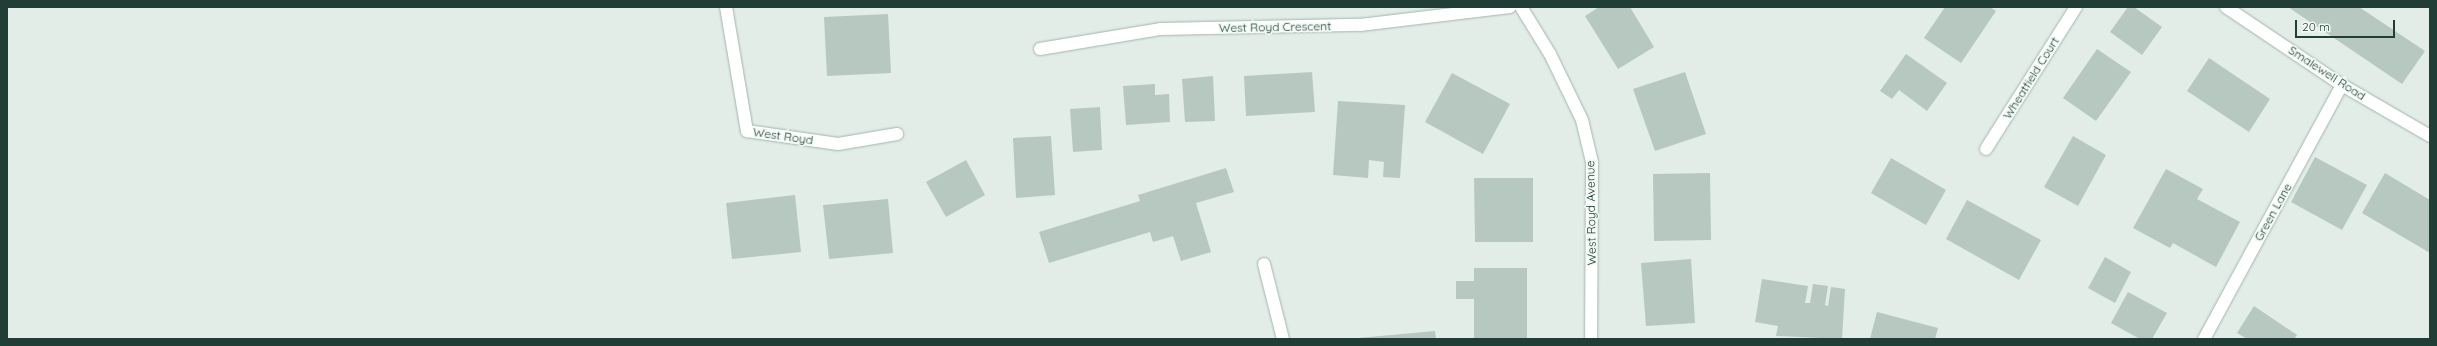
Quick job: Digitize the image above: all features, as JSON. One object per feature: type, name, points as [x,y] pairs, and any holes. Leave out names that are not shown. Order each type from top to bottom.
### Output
[{"type":"street","name":"West Royd","points":[[726,7],[747,131],[838,144],[897,134]]},
{"type":"street","name":"West Royd Crescent","points":[[1040,50],[1161,29],[1360,25],[1510,7]]},
{"type":"street","name":"West Royd Avenue","points":[[1520,7],[1550,54],[1582,120],[1592,162],[1591,339]]},
{"type":"street","name":"Wheatfield Court","points":[[1986,149],[2076,7]]},
{"type":"street","name":"Smalewell Road","points":[[2226,7],[2342,85],[2430,136]]},
{"type":"street","name":"Green Lane","points":[[2204,339],[2342,85]]},
{"type":"street","points":[[1264,264],[1283,339]]},
{"type":"building","points":[[1599,7],[1630,7],[1654,47],[1618,69],[1585,16]]},
{"type":"building","points":[[1945,7],[1990,7],[1996,11],[1961,63],[1924,38]]},
{"type":"building","points":[[2128,7],[2134,7],[2162,27],[2142,55],[2110,32]]},
{"type":"building","points":[[2288,7],[2359,7],[2425,51],[2402,84]]},
{"type":"building","points":[[888,14],[891,73],[827,76],[824,17]]},
{"type":"building","points":[[2097,49],[2131,72],[2096,121],[2063,98]]},
{"type":"building","points":[[1906,54],[1947,83],[1927,111],[1899,90],[1892,99],[1880,91]]},
{"type":"building","points":[[2209,58],[2270,99],[2249,132],[2187,91]]},
{"type":"building","points":[[1312,72],[1315,112],[1246,116],[1244,76]]},
{"type":"building","points":[[1685,72],[1706,134],[1655,151],[1633,89]]},
{"type":"building","points":[[1452,73],[1510,104],[1483,154],[1425,122]]},
{"type":"building","points":[[1213,76],[1215,121],[1185,122],[1182,79]]},
{"type":"building","points":[[1155,84],[1155,95],[1169,94],[1170,122],[1126,125],[1123,86]]},
{"type":"building","points":[[1338,101],[1405,105],[1400,178],[1383,177],[1384,162],[1369,160],[1368,178],[1333,175]]},
{"type":"building","points":[[1100,107],[1102,150],[1073,152],[1070,109]]},
{"type":"building","points":[[1051,136],[1055,195],[1016,198],[1013,138]]},
{"type":"building","points":[[2073,136],[2106,155],[2078,206],[2044,187]]},
{"type":"building","points":[[2315,157],[2367,185],[2342,230],[2291,202]]},
{"type":"building","points":[[1891,158],[1946,190],[1926,225],[1871,193]]},
{"type":"building","points":[[966,160],[985,195],[946,217],[926,182]]},
{"type":"building","points":[[1226,168],[1234,192],[1196,203],[1211,252],[1181,261],[1173,236],[1153,242],[1150,232],[1049,263],[1039,232],[1140,201],[1138,195]]},
{"type":"building","points":[[2166,169],[2203,189],[2197,199],[2240,222],[2216,267],[2173,243],[2170,248],[2133,228]]},
{"type":"building","points":[[1710,173],[1711,240],[1654,241],[1653,174]]},
{"type":"building","points":[[2385,173],[2430,200],[2430,253],[2362,213]]},
{"type":"building","points":[[1474,178],[1533,178],[1533,242],[1475,242]]},
{"type":"building","points":[[795,195],[801,252],[732,259],[726,203]]},
{"type":"building","points":[[888,199],[893,253],[829,259],[823,205]]},
{"type":"building","points":[[1967,200],[2041,240],[2019,280],[1946,239]]},
{"type":"building","points":[[2105,257],[2131,272],[2115,303],[2088,288]]},
{"type":"building","points":[[1691,259],[1695,323],[1646,326],[1641,263]]},
{"type":"building","points":[[1474,268],[1527,268],[1527,339],[1474,339],[1474,299],[1456,299],[1456,281],[1474,281]]},
{"type":"building","points":[[1762,279],[1808,286],[1805,303],[1810,303],[1813,284],[1828,286],[1825,305],[1828,306],[1831,287],[1845,289],[1842,339],[1776,336],[1778,326],[1755,322]]},
{"type":"building","points":[[2128,292],[2167,313],[2152,339],[2140,339],[2111,323]]},
{"type":"building","points":[[2254,306],[2297,335],[2294,339],[2247,339],[2237,333]]},
{"type":"building","points":[[1877,312],[1938,328],[1935,339],[1870,339]]},
{"type":"building","points":[[1435,331],[1436,339],[1358,339],[1358,338]]}]
